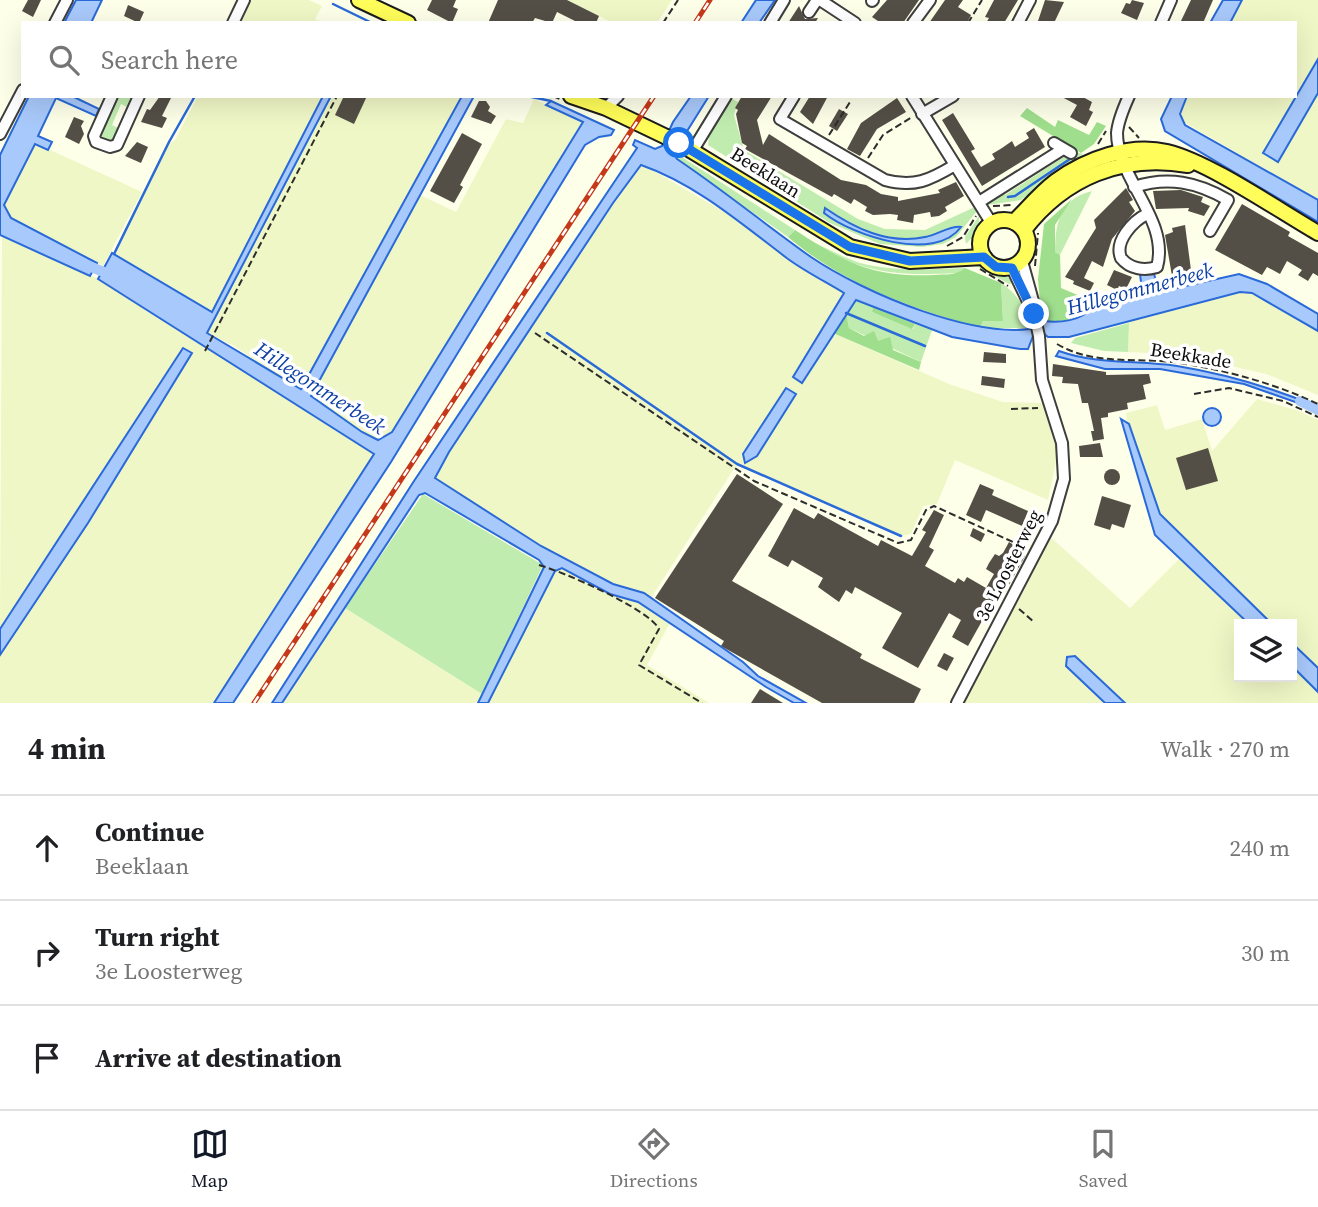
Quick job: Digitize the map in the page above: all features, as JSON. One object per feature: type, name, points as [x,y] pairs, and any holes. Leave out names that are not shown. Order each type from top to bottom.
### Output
[{"type":"main road","points":[[359,0],[404,21]]},
{"type":"main road","name":"Beeklaan","points":[[577,98],[606,108],[694,150],[850,247],[910,261],[979,262]]},
{"type":"main road","points":[[1019,226],[1069,187],[1122,159],[1166,152],[1206,170],[1318,233]]},
{"type":"main road","points":[[985,212],[1019,226],[1029,247],[1017,264],[996,267],[979,262],[985,212]]},
{"type":"main road","name":"Beeklaan","points":[[902,258],[943,253],[981,240]]},
{"type":"street","points":[[56,21],[66,0]]},
{"type":"street","points":[[234,21],[244,0]]},
{"type":"street","points":[[771,21],[784,0]]},
{"type":"street","points":[[808,12],[819,0],[841,19]]},
{"type":"street","points":[[914,21],[930,0]]},
{"type":"street","points":[[1019,21],[1030,0]]},
{"type":"street","points":[[1162,21],[1171,0]]},
{"type":"street","points":[[0,134],[21,94]]},
{"type":"street","points":[[112,98],[94,136],[96,142],[110,148],[117,145],[138,98]]},
{"type":"street","points":[[606,108],[616,98]]},
{"type":"street","points":[[694,150],[725,98]]},
{"type":"street","points":[[793,98],[780,119],[862,168],[902,185],[923,183],[955,165]]},
{"type":"street","points":[[913,98],[985,212],[1062,148]]},
{"type":"street","points":[[922,113],[949,98]]},
{"type":"street","points":[[1128,98],[1117,128],[1122,159],[1147,214],[1159,260],[1157,267],[1151,269],[1133,268],[1121,258],[1120,245],[1132,225],[1147,214]]},
{"type":"street","points":[[1134,187],[1168,180],[1186,182],[1228,200]]},
{"type":"street","points":[[1210,231],[1236,186]]},
{"type":"street","name":"3e Loosterweg","points":[[957,703],[1052,521],[1064,479],[1062,443],[1042,380],[1038,331],[1017,264]]},
{"type":"path","points":[[664,21],[678,0]]},
{"type":"path","points":[[969,21],[982,0]]},
{"type":"path","points":[[205,351],[336,98]]},
{"type":"path","points":[[823,145],[850,102]]},
{"type":"path","points":[[862,168],[883,135],[922,113]]},
{"type":"path","points":[[1121,117],[1141,140]]},
{"type":"path","points":[[945,247],[963,237],[974,218],[992,206],[1014,205]]},
{"type":"path","points":[[1035,272],[1039,226]]},
{"type":"path","points":[[979,262],[1010,287]]},
{"type":"path","points":[[535,333],[766,486],[898,543],[911,540],[926,510],[934,506],[1035,552]]},
{"type":"path","name":"Beekkade","points":[[1057,344],[1111,360],[1173,362],[1234,375],[1278,387],[1318,404]]},
{"type":"path","points":[[1194,394],[1229,388],[1283,401],[1318,417]]},
{"type":"path","points":[[1011,409],[1051,407]]},
{"type":"path","points":[[539,565],[562,572],[603,594],[639,608],[655,621],[659,629],[639,665],[702,703]]},
{"type":"path","points":[[1010,601],[1034,622]]},
{"type":"green space","points":[[248,0],[309,0],[322,6],[315,19],[319,21],[237,21]]},
{"type":"green space","points":[[567,0],[672,0],[658,21],[609,21]]},
{"type":"green space","points":[[1242,0],[1318,0],[1318,59],[1297,96],[1297,21],[1231,21]]},
{"type":"green space","points":[[1318,93],[1318,200],[1182,121],[1181,108],[1186,98],[1296,98],[1264,153],[1278,162]]},
{"type":"green space","points":[[115,98],[134,98],[129,108],[121,104],[112,125],[120,129],[114,140],[108,142],[99,133]]},
{"type":"green space","points":[[197,98],[322,98],[212,312],[114,254],[170,143],[175,140]]},
{"type":"green space","points":[[330,98],[461,98],[301,390],[234,346],[207,333]]},
{"type":"green space","points":[[731,98],[738,102],[734,115],[744,150],[858,219],[885,229],[925,230],[975,207],[977,211],[956,237],[943,244],[922,247],[880,244],[830,223],[708,145],[709,136]]},
{"type":"green space","points":[[534,99],[583,122],[392,432],[378,440],[311,396],[420,195],[456,212],[506,119],[523,123]]},
{"type":"green space","points":[[1027,108],[1055,127],[1058,120],[1089,135],[1097,122],[1106,126],[1094,144],[1081,153],[1020,116]]},
{"type":"green space","points":[[35,143],[142,192],[103,266],[11,218],[4,205]]},
{"type":"green space","points":[[1073,151],[1083,154],[1021,200],[987,205],[1003,192],[1005,195]]},
{"type":"green space","points":[[674,152],[795,230],[788,237],[677,159]]},
{"type":"green space","points":[[643,165],[728,214],[844,293],[794,377],[802,383],[833,333],[949,384],[1003,402],[1043,403],[1056,444],[1056,462],[1048,500],[955,460],[937,504],[923,506],[911,534],[901,536],[737,464],[651,598],[613,584],[541,546],[436,481],[435,473],[613,203],[636,170]]},
{"type":"green space","points":[[1092,191],[1060,255],[1055,252],[1056,231],[1066,206]]},
{"type":"green space","points":[[1072,199],[1055,225],[1055,252],[1060,255],[1061,288],[1094,302],[1088,313],[1064,321],[1044,321],[1042,326],[1038,279],[1044,224]]},
{"type":"green space","points":[[979,216],[979,230],[966,244],[965,237]]},
{"type":"green space","points":[[795,230],[844,259],[876,271],[934,275],[954,273],[965,268],[1001,283],[1003,321],[983,321],[980,328],[879,293],[809,254],[788,237]]},
{"type":"green space","points":[[2,234],[98,279],[374,454],[214,703],[0,703],[0,655],[88,523],[192,354],[183,348],[0,629]]},
{"type":"green space","points":[[815,243],[854,261],[873,266],[912,269],[965,268],[959,273],[940,274],[884,271],[849,262]]},
{"type":"green space","points":[[980,261],[1016,282],[1009,284],[971,263]]},
{"type":"green space","points":[[1001,283],[1016,296],[1028,313],[1022,315],[1023,322],[1028,321],[1029,328],[980,328],[983,321],[1003,321]]},
{"type":"green space","points":[[1240,292],[1252,293],[1318,331],[1318,395],[1266,374],[1167,354],[1128,352],[1129,323],[1133,319]]},
{"type":"green space","points":[[859,301],[873,307],[872,312],[913,329],[915,324],[932,330],[921,362],[849,328],[846,313],[853,302]]},
{"type":"green space","points":[[873,307],[915,324],[912,329],[872,312]]},
{"type":"green space","points":[[846,313],[849,328],[864,336],[874,331],[878,341],[890,337],[893,350],[921,362],[919,370],[833,333]]},
{"type":"green space","points":[[1129,323],[1128,352],[1104,351],[1071,343],[1075,338]]},
{"type":"green space","points":[[1257,399],[1296,410],[1318,420],[1318,668],[1297,648],[1297,619],[1267,619],[1167,523],[1160,513],[1127,423],[1126,413],[1157,405],[1165,430],[1202,419],[1212,451]]},
{"type":"green space","points":[[423,494],[543,565],[482,694],[345,608]]},
{"type":"green space","points":[[1047,534],[1130,608],[1179,559],[1184,561],[1244,619],[1234,619],[1234,682],[1297,682],[1297,671],[1318,692],[1318,703],[1125,703],[1076,656],[1066,666],[1105,703],[954,703]]},
{"type":"green space","points":[[562,568],[610,594],[638,602],[670,623],[647,665],[709,703],[488,703],[555,571]]},
{"type":"green space","points":[[345,608],[482,694],[478,703],[282,703]]},
{"type":"water","points":[[76,0],[102,0],[92,21],[65,21]]},
{"type":"water","points":[[756,0],[775,0],[760,21],[742,21]]},
{"type":"water","points":[[1223,0],[1242,0],[1231,21],[1211,21]]},
{"type":"water","points":[[1318,59],[1318,93],[1278,162],[1263,153]]},
{"type":"water","points":[[28,98],[56,98],[38,136],[52,142],[48,150],[35,144],[4,205],[11,218],[97,263],[90,276],[0,235],[0,155]]},
{"type":"water","points":[[56,98],[76,98],[99,109],[96,116]]},
{"type":"water","points":[[322,98],[330,98],[207,333],[301,389],[461,98],[473,98],[311,396],[378,440],[392,432],[583,122],[546,105],[551,101],[614,130],[611,135],[599,137],[585,145],[391,462],[233,703],[214,703],[374,454],[98,279],[112,253],[212,312]]},
{"type":"water","points":[[690,98],[708,98],[674,152],[677,159],[811,257],[861,285],[923,311],[986,327],[1015,330],[1041,327],[1044,321],[1070,320],[1082,316],[1091,308],[1137,297],[1142,290],[1140,274],[1154,274],[1158,287],[1168,290],[1239,274],[1267,284],[1318,314],[1318,331],[1252,293],[1240,292],[1069,337],[1048,337],[1043,333],[1033,336],[1028,349],[1020,349],[952,337],[856,300],[802,383],[793,377],[844,293],[795,264],[700,194],[641,165],[613,203],[449,452],[435,478],[541,546],[613,584],[644,593],[743,662],[758,676],[806,703],[794,703],[766,687],[638,602],[610,594],[562,568],[555,571],[488,703],[478,703],[544,567],[539,560],[425,493],[419,495],[282,703],[272,703],[414,481],[637,148],[633,145],[635,140],[655,149],[662,146],[673,122]]},
{"type":"water","points":[[1171,98],[1186,98],[1180,114],[1185,125],[1318,200],[1318,222],[1165,131],[1161,119]]},
{"type":"water","points":[[825,208],[860,228],[898,239],[925,237],[953,227],[961,227],[949,238],[933,243],[894,242],[873,237],[837,222],[824,213]]},
{"type":"water","points":[[183,348],[192,353],[88,523],[0,655],[0,629]]},
{"type":"water","points":[[1059,351],[1088,358],[1162,364],[1213,373],[1284,394],[1318,407],[1318,410],[1244,384],[1160,369],[1105,369],[1056,356]]},
{"type":"water","points":[[786,388],[796,394],[757,456],[745,463],[743,454]]},
{"type":"water","points":[[1212,408],[1218,411],[1221,417],[1218,423],[1212,426],[1206,423],[1203,417],[1206,411]]},
{"type":"water","points":[[1121,419],[1129,424],[1160,514],[1267,619],[1244,619],[1155,535]]},
{"type":"water","points":[[1297,648],[1318,668],[1318,692],[1297,671]]},
{"type":"water","points":[[1075,656],[1125,703],[1105,703],[1066,666],[1067,657]]},
{"type":"building","points":[[28,0],[41,0],[33,17],[22,11]]},
{"type":"building","points":[[432,0],[456,0],[453,7],[458,9],[453,21],[427,10]]},
{"type":"building","points":[[498,0],[567,0],[599,16],[597,21],[575,21],[557,12],[553,21],[535,18],[533,21],[489,21]]},
{"type":"building","points":[[887,0],[919,0],[904,21],[878,21],[872,17]]},
{"type":"building","points":[[945,0],[963,0],[958,7],[971,15],[968,21],[930,21]]},
{"type":"building","points":[[994,0],[1018,0],[1005,21],[987,21],[989,18],[985,17]]},
{"type":"building","points":[[1045,0],[1064,2],[1055,21],[1038,21]]},
{"type":"building","points":[[1132,0],[1144,3],[1137,20],[1121,13],[1126,3],[1130,4]]},
{"type":"building","points":[[1191,0],[1213,0],[1204,21],[1181,21]]},
{"type":"building","points":[[128,5],[144,12],[140,21],[124,16]]},
{"type":"building","points":[[799,6],[805,19],[818,18],[816,21],[789,21]]},
{"type":"building","points":[[159,98],[171,98],[162,116],[167,118],[162,128],[141,122],[147,109],[150,110]]},
{"type":"building","points":[[343,98],[366,98],[354,124],[335,115]]},
{"type":"building","points":[[741,98],[771,98],[757,120],[763,145],[769,134],[841,180],[866,185],[881,194],[898,197],[898,201],[940,193],[938,190],[956,182],[964,196],[945,207],[947,211],[939,216],[931,217],[930,212],[914,215],[913,223],[897,220],[898,215],[873,215],[865,211],[867,207],[854,199],[851,204],[834,194],[832,197],[745,149],[747,146],[742,143],[736,114],[738,110],[735,108]]},
{"type":"building","points":[[809,98],[827,98],[813,124],[800,112]]},
{"type":"building","points":[[897,98],[906,112],[877,129],[860,156],[847,149],[861,123]]},
{"type":"building","points":[[1064,98],[1085,98],[1092,102],[1089,110],[1093,112],[1086,126],[1070,117],[1077,105]]},
{"type":"building","points":[[479,101],[486,101],[490,107],[488,111],[496,116],[491,124],[471,117]]},
{"type":"building","points":[[839,109],[848,114],[837,131],[829,126]]},
{"type":"building","points":[[953,113],[975,149],[971,151],[981,167],[995,159],[992,154],[1012,141],[1015,147],[1029,138],[1026,133],[1034,128],[1045,147],[982,186],[942,120]]},
{"type":"building","points":[[74,117],[84,121],[81,126],[84,134],[79,144],[65,137]]},
{"type":"building","points":[[462,133],[482,144],[460,185],[463,187],[454,203],[430,191]]},
{"type":"building","points":[[137,142],[148,147],[141,163],[125,156]]},
{"type":"building","points":[[1126,188],[1133,200],[1129,202],[1135,211],[1112,239],[1103,267],[1092,261],[1084,278],[1094,283],[1090,291],[1073,284],[1074,281],[1065,277],[1096,228],[1094,220]]},
{"type":"building","points":[[1181,190],[1203,197],[1201,202],[1210,206],[1204,216],[1188,211],[1189,208],[1156,209],[1153,191]]},
{"type":"building","points":[[1242,204],[1290,232],[1288,236],[1318,253],[1318,276],[1313,273],[1308,281],[1298,275],[1302,270],[1287,261],[1280,274],[1267,267],[1262,275],[1215,250]]},
{"type":"building","points":[[1185,225],[1191,270],[1187,271],[1188,279],[1173,282],[1165,235],[1173,232],[1172,228]]},
{"type":"building","points":[[1114,270],[1132,277],[1126,289],[1119,286],[1117,290],[1107,285]]},
{"type":"building","points":[[984,352],[1006,354],[1006,363],[983,362]]},
{"type":"building","points":[[1053,364],[1106,372],[1106,375],[1149,374],[1151,383],[1143,385],[1146,399],[1127,403],[1128,409],[1108,413],[1108,417],[1101,418],[1104,439],[1093,441],[1091,431],[1094,431],[1088,403],[1082,403],[1078,384],[1062,383],[1063,377],[1052,376]]},
{"type":"building","points":[[982,376],[1005,379],[1004,388],[981,385]]},
{"type":"building","points":[[1100,443],[1103,457],[1080,457],[1079,446]]},
{"type":"building","points":[[1208,448],[1218,481],[1186,490],[1176,458]]},
{"type":"building","points":[[1112,469],[1120,477],[1112,485],[1104,477]]},
{"type":"building","points":[[737,474],[783,504],[732,581],[862,654],[860,658],[921,689],[914,703],[822,703],[721,646],[724,641],[655,598]]},
{"type":"building","points":[[980,484],[994,490],[992,495],[1028,511],[1022,526],[986,510],[981,522],[966,515]]},
{"type":"building","points":[[1102,496],[1131,505],[1124,528],[1112,524],[1110,530],[1094,525]]},
{"type":"building","points":[[794,508],[814,519],[818,513],[878,546],[881,540],[912,556],[926,532],[922,530],[934,510],[944,515],[929,547],[934,550],[925,566],[955,583],[958,578],[964,582],[967,577],[986,588],[994,574],[986,569],[989,563],[995,554],[999,556],[1003,553],[1009,542],[1017,547],[1015,551],[1025,556],[1001,599],[996,596],[968,646],[952,637],[961,620],[949,613],[918,668],[882,648],[902,613],[855,587],[852,594],[846,590],[839,602],[818,587],[823,578],[792,560],[788,567],[768,556]]},
{"type":"building","points":[[973,528],[985,534],[981,542],[970,536]]},
{"type":"building","points":[[944,653],[954,658],[947,671],[937,666]]},
{"type":"building","points":[[760,689],[783,703],[751,703]]},
{"type":"waterway","points":[[333,4],[368,21]]},
{"type":"waterway","points":[[114,254],[194,98]]},
{"type":"waterway","points":[[537,98],[551,101]]},
{"type":"waterway","points":[[1008,197],[1015,196],[1070,159]]},
{"type":"waterway","name":"Hillegommerbeek","points":[[81,263],[114,276]]},
{"type":"waterway","points":[[846,313],[925,346]]},
{"type":"waterway","points":[[547,333],[737,464],[901,536]]},
{"type":"waterway","points":[[1300,401],[1318,410]]},
{"type":"railway","points":[[696,21],[710,0]]},
{"type":"railway","points":[[254,703],[653,98]]},
{"type":"route","points":[[679,143],[720,165],[850,247],[910,261],[984,257],[996,267],[1012,268],[1021,281],[1034,314]]}]
